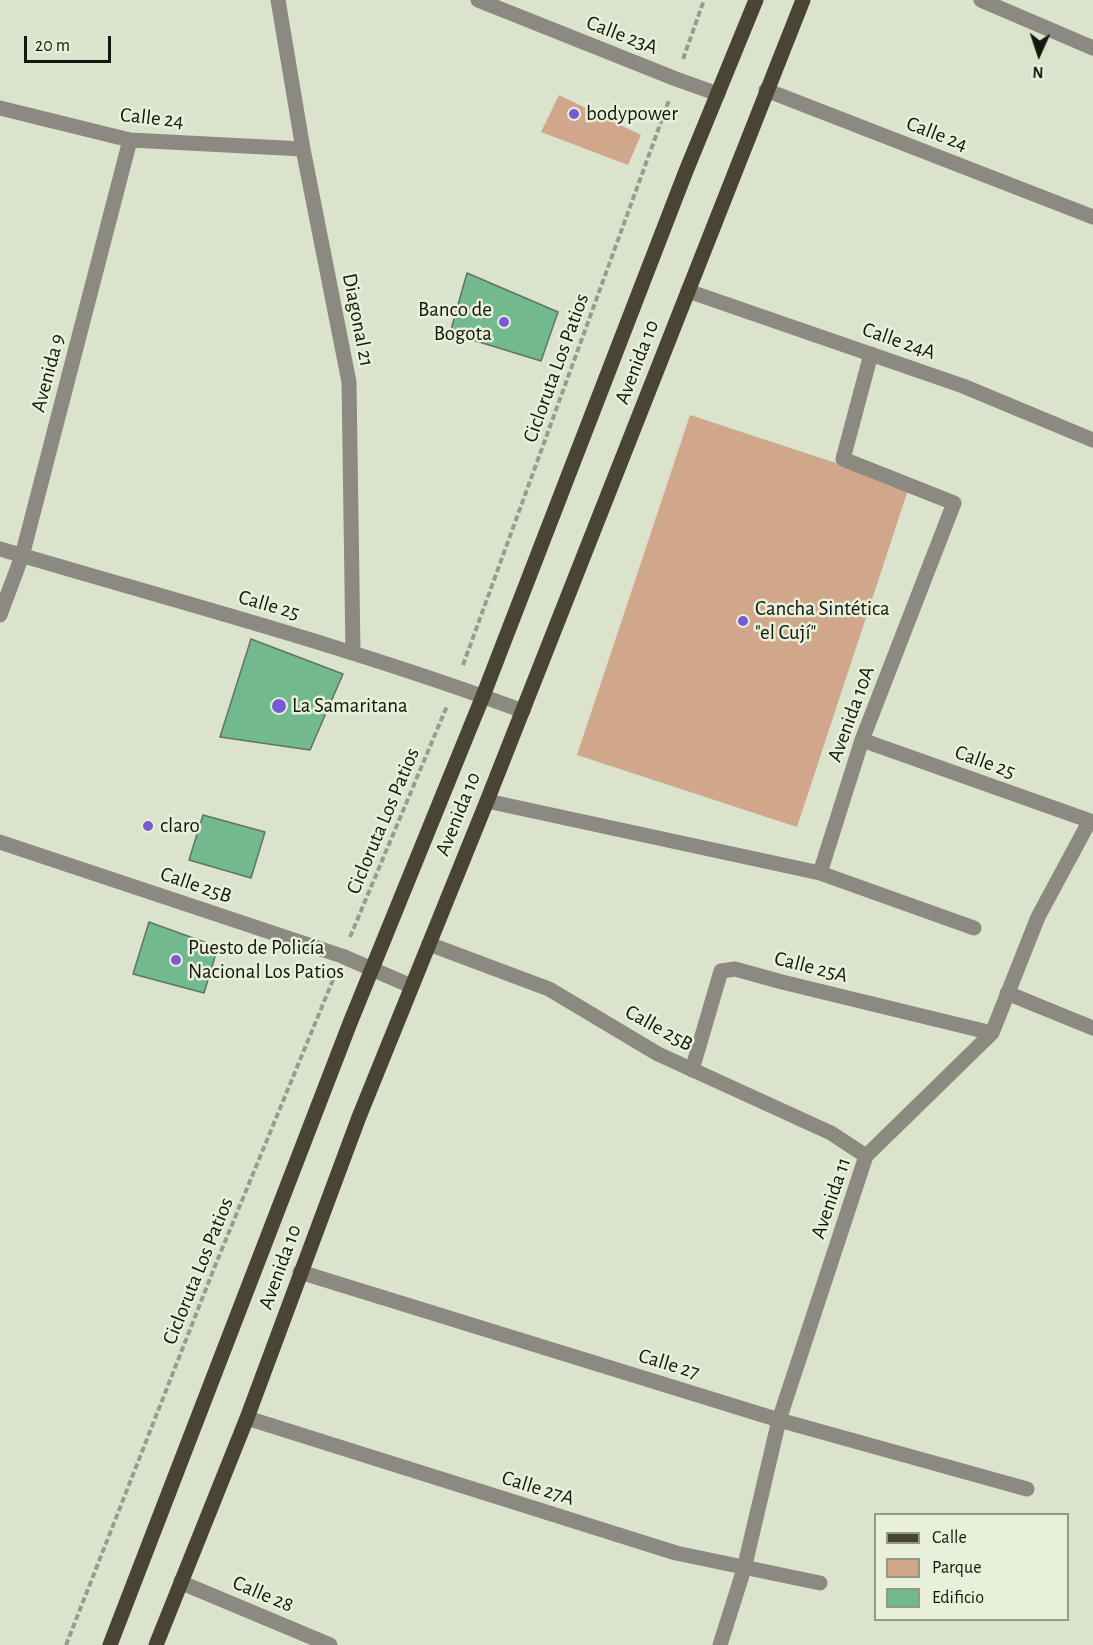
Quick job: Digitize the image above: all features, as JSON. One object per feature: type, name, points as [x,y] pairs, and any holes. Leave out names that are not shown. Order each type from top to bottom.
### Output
[{"type":"main road","name":"Avenida 10","points":[[110,1645],[371,968],[483,696],[681,182],[756,0]]},
{"type":"main road","name":"Avenida 10","points":[[156,1645],[247,1418],[300,1272],[411,986],[487,801],[803,0]]},
{"type":"street","name":"Diagonal 21","points":[[278,0],[303,149],[349,382],[353,652]]},
{"type":"street","name":"Calle 23A","points":[[478,0],[718,94]]},
{"type":"street","points":[[981,0],[1093,48]]},
{"type":"street","name":"Calle 24","points":[[766,90],[1093,217]]},
{"type":"street","name":"Calle 24","points":[[0,108],[130,140],[303,149]]},
{"type":"street","name":"Avenida 9","points":[[0,615],[22,556],[130,140]]},
{"type":"street","name":"Calle 24A","points":[[688,291],[963,386],[1093,440]]},
{"type":"street","name":"Avenida 10A","points":[[820,873],[862,740],[954,503],[843,459],[871,354]]},
{"type":"street","name":"Calle 25","points":[[0,549],[353,652],[522,711]]},
{"type":"street","name":"Calle 25","points":[[862,740],[1091,822]]},
{"type":"street","points":[[487,801],[820,873],[974,928]]},
{"type":"street","name":"Avenida 11","points":[[720,1645],[744,1569],[779,1420],[866,1156],[992,1033],[1038,917],[1091,822]]},
{"type":"street","name":"Calle 25B","points":[[0,842],[342,956],[411,986]]},
{"type":"street","name":"Calle 25B","points":[[429,944],[549,989],[658,1054],[831,1133],[866,1156]]},
{"type":"street","name":"Calle 25A","points":[[692,1070],[721,971],[735,969],[992,1033]]},
{"type":"street","points":[[1007,993],[1093,1028]]},
{"type":"street","name":"Calle 27","points":[[300,1272],[779,1420],[1027,1489]]},
{"type":"street","name":"Calle 27A","points":[[247,1418],[675,1553],[820,1583]]},
{"type":"street","name":"Calle 28","points":[[181,1581],[187,1586],[330,1645]]},
{"type":"path","name":"Cicloruta Los Patios","points":[[66,1645],[215,1266],[455,686],[704,0]]},
{"type":"green space","name":"bodypower","points":[[559,95],[641,135],[628,165],[541,132]]},
{"type":"green space","name":"Cancha Sintética \"el Cují\"","points":[[690,415],[909,487],[797,827],[577,755]]},
{"type":"building","name":"Banco de Bogota","points":[[467,273],[558,312],[541,361],[450,333]]},
{"type":"building","name":"La Samaritana","points":[[251,639],[343,674],[310,750],[220,737]]},
{"type":"building","points":[[203,815],[265,832],[251,878],[189,860]]},
{"type":"building","name":"Puesto de Policía Nacional Los Patios","points":[[149,922],[218,947],[204,993],[133,974]]},
{"type":"place","name":"bodypower","points":[[574,114]]},
{"type":"place","name":"Banco de Bogota","points":[[504,322]]},
{"type":"place","name":"Cancha Sintética \"el Cují\"","points":[[743,621]]},
{"type":"place","name":"La Samaritana","points":[[279,706]]},
{"type":"place","name":"claro","points":[[148,826]]},
{"type":"place","name":"Puesto de Policía Nacional Los Patios","points":[[176,960]]}]
